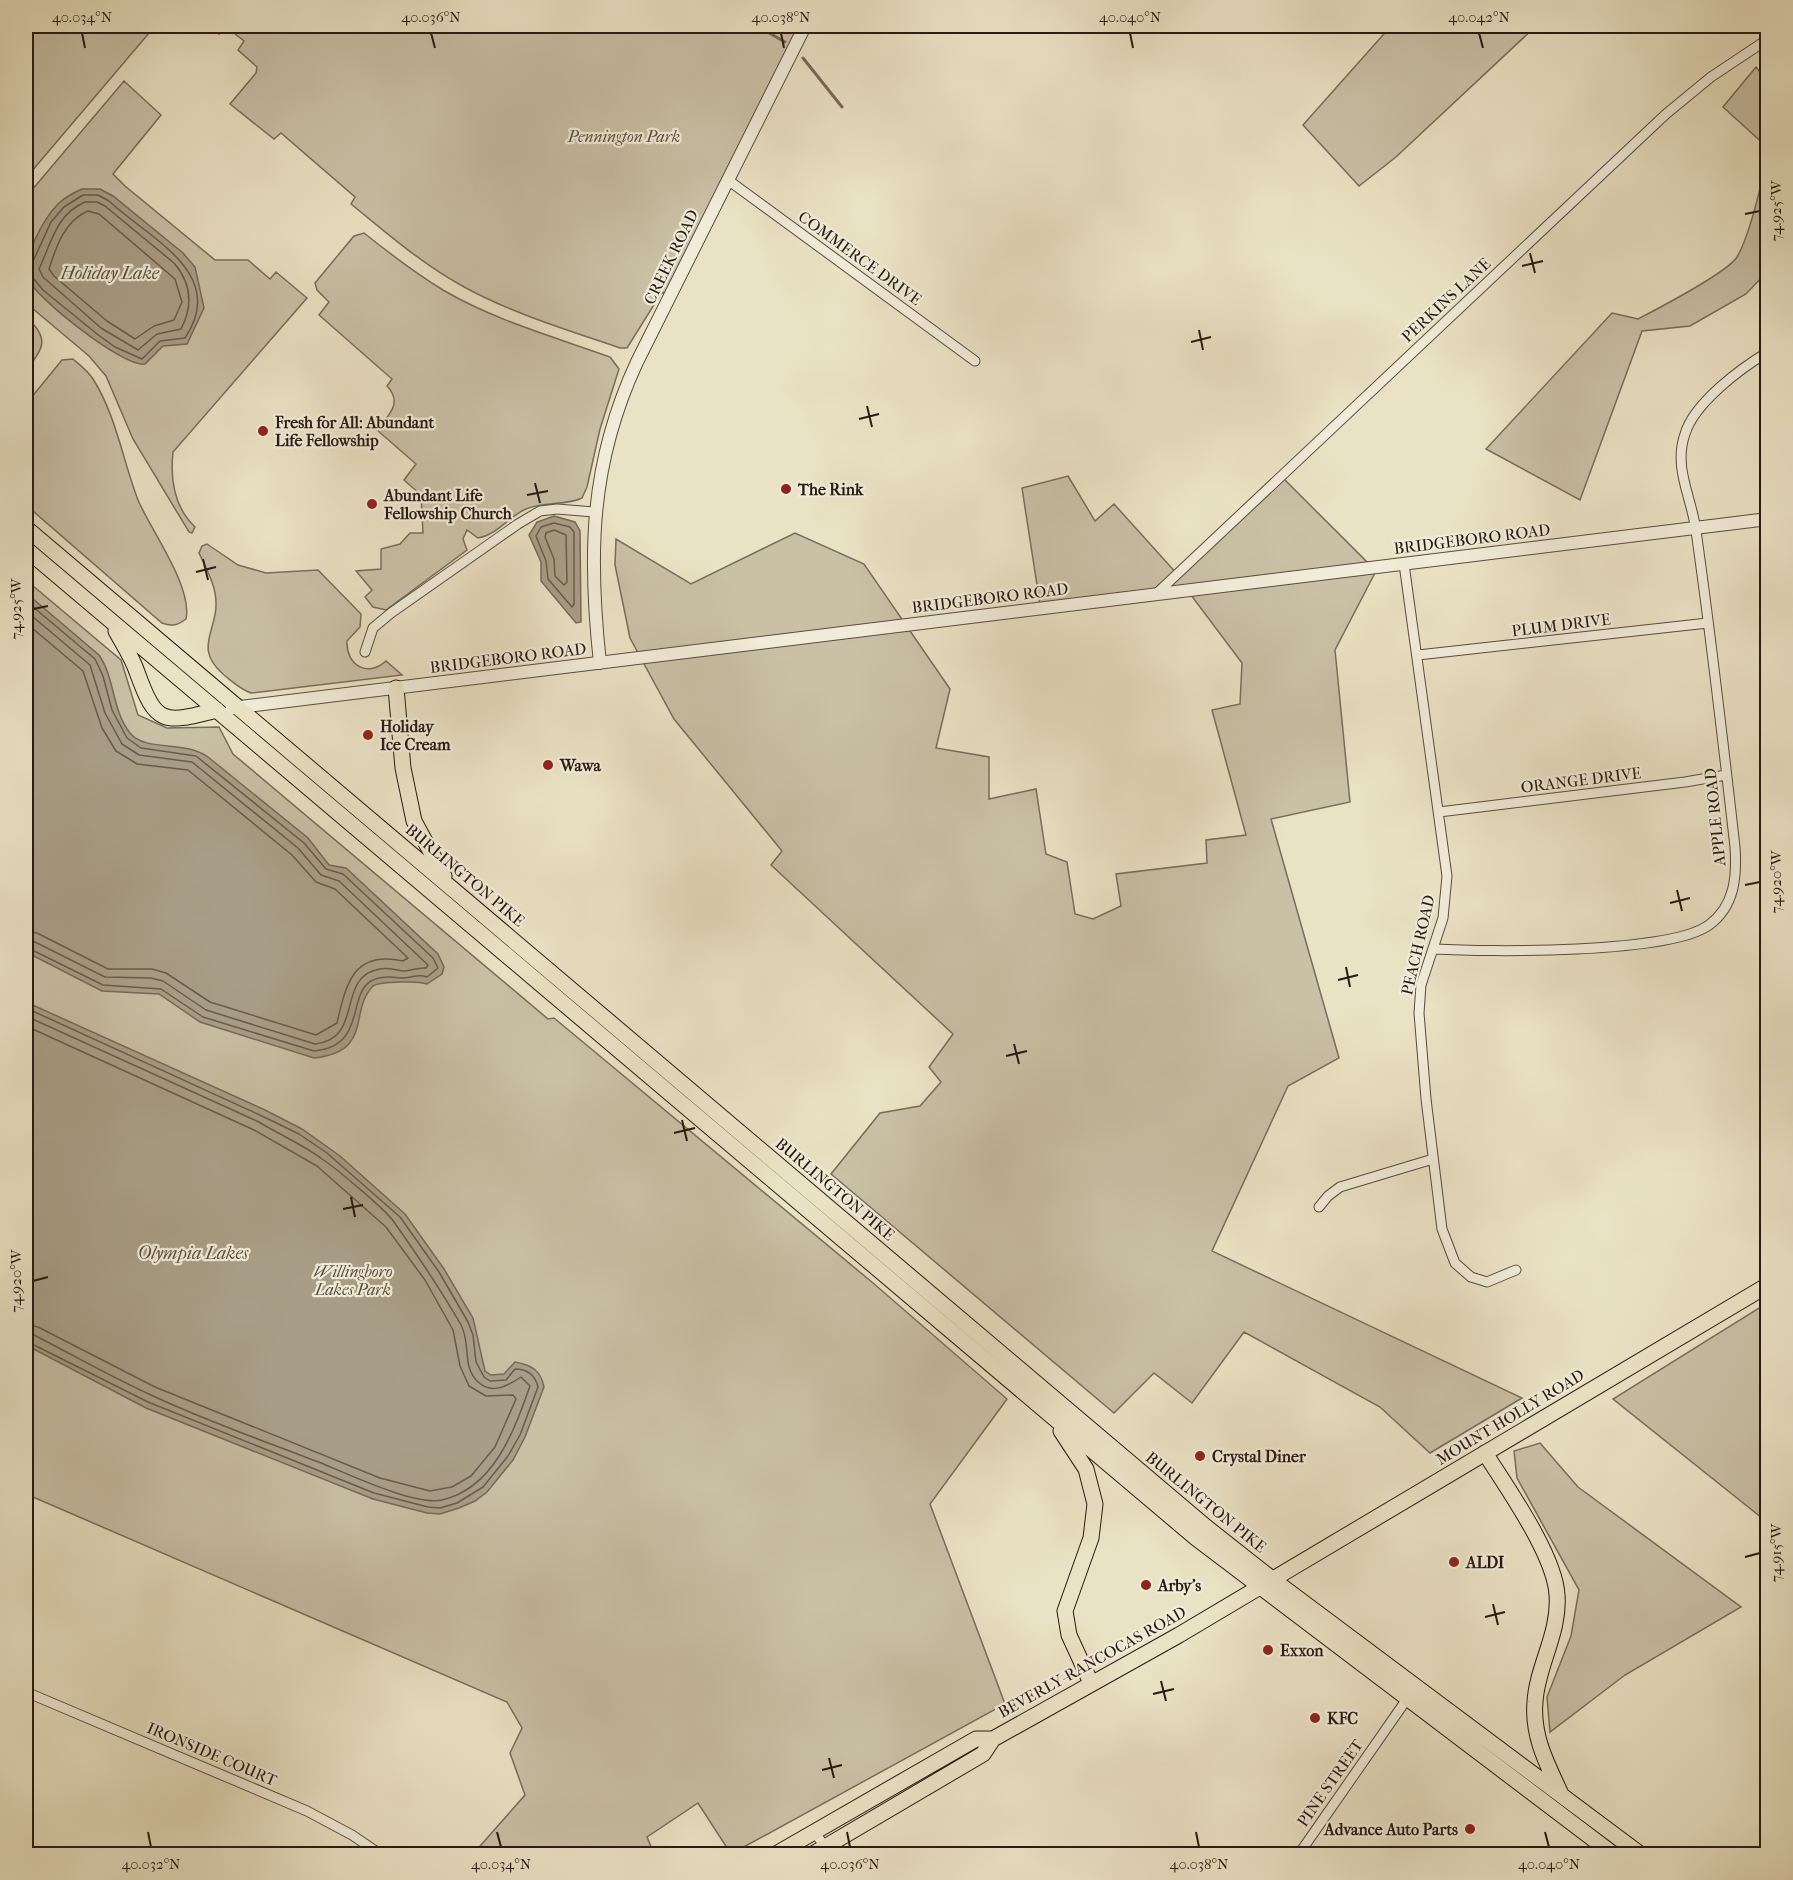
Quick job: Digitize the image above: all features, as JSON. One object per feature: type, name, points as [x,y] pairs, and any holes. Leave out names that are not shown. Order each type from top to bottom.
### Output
[{"type":"main road","name":"BURLINGTON PIKE","points":[[26,528],[1163,1491],[1272,1579],[1640,1854]]},
{"type":"main road","name":"BURLINGTON PIKE","points":[[26,549],[1257,1587],[1613,1854]]},
{"type":"main road","points":[[110,620],[132,659],[147,700],[156,711],[178,718],[217,710]]},
{"type":"main road","points":[[396,688],[403,768],[414,821],[448,884]]},
{"type":"main road","name":"MOUNT HOLLY ROAD","points":[[1272,1579],[1767,1285]]},
{"type":"main road","points":[[1052,1416],[1086,1469],[1095,1504],[1086,1553],[1065,1611],[1069,1635],[1091,1683]]},
{"type":"main road","points":[[1485,1453],[1539,1545],[1556,1585],[1557,1610],[1535,1701],[1535,1720],[1538,1740],[1563,1796]]},
{"type":"main road","name":"BEVERLY-RANCOCAS ROAD","points":[[823,1852],[983,1754],[993,1739],[1179,1635],[1272,1579]]},
{"type":"main road","name":"BEVERLY-RANCOCAS ROAD","points":[[776,1854],[976,1738],[993,1739]]},
{"type":"street","name":"CREEK ROAD","points":[[600,663],[593,588],[594,512],[603,459],[621,398],[805,26]]},
{"type":"street","name":"PERKINS LANE","points":[[1155,594],[1666,114],[1711,77],[1767,39]]},
{"type":"street","name":"COMMERCE DRIVE","points":[[728,180],[975,361]]},
{"type":"street","name":"APPLE ROAD","points":[[1434,949],[1488,951],[1609,946],[1671,938],[1701,930],[1726,907],[1734,885],[1735,847],[1696,528],[1680,457],[1685,433],[1697,412],[1715,393],[1767,352]]},
{"type":"street","points":[[365,652],[373,628],[518,524],[540,511],[557,509],[594,512]]},
{"type":"street","name":"BRIDGEBORO ROAD","points":[[217,710],[1767,519]]},
{"type":"street","name":"PEACH ROAD","points":[[1404,564],[1447,876],[1443,918],[1422,985],[1419,1013],[1421,1055],[1442,1230],[1455,1263],[1462,1271],[1478,1281],[1496,1280],[1516,1270]]},
{"type":"street","name":"PLUM DRIVE","points":[[1418,655],[1708,623]]},
{"type":"street","name":"ORANGE DRIVE","points":[[1439,812],[1685,783],[1726,775]]},
{"type":"street","points":[[1319,1207],[1340,1187],[1433,1159]]},
{"type":"street","name":"IRONSIDE COURT","points":[[26,1692],[307,1811],[352,1834],[380,1854]]},
{"type":"street","name":"PINE STREET","points":[[1299,1854],[1407,1700]]},
{"type":"street","points":[[814,1832],[823,1852]]},
{"type":"green space","points":[[33,26],[49,31],[66,26],[155,26],[26,178],[26,31]]},
{"type":"green space","name":"Pennington Park","points":[[208,26],[805,26],[670,296],[662,292],[627,348],[620,348],[503,306],[450,279],[406,249],[351,204],[355,197],[281,133],[274,139],[230,104],[256,73],[257,67],[238,50],[244,41],[226,27],[219,34]]},
{"type":"green space","points":[[1391,26],[1536,26],[1396,157],[1359,186],[1303,125]]},
{"type":"green space","points":[[1756,67],[1767,81],[1767,147],[1723,107]]},
{"type":"green space","points":[[124,81],[161,115],[113,174],[215,260],[248,260],[270,279],[276,272],[307,298],[173,452],[172,473],[175,492],[182,511],[195,527],[192,533],[189,532],[133,439],[106,376],[89,356],[26,303],[26,197]]},
{"type":"green space","points":[[1767,159],[1767,272],[1746,294],[1690,326],[1642,331],[1580,500],[1486,449],[1612,313],[1638,319],[1691,290],[1731,264],[1742,248],[1755,210]]},
{"type":"green space","points":[[364,233],[422,277],[463,301],[525,327],[610,357],[619,369],[582,498],[526,509],[491,533],[478,538],[467,530],[463,539],[467,550],[386,610],[373,607],[365,597],[372,590],[356,571],[381,569],[381,549],[400,544],[410,533],[423,533],[421,495],[404,480],[416,464],[377,430],[394,403],[392,392],[387,386],[392,379],[319,315],[329,302],[317,290],[315,283],[354,236]]},
{"type":"green space","points":[[26,317],[39,331],[42,343],[37,355],[26,370]]},
{"type":"green space","points":[[73,359],[89,373],[101,393],[138,500],[177,575],[186,606],[186,619],[178,624],[162,623],[26,505],[26,404],[62,360]]},
{"type":"green space","points":[[1068,476],[1095,521],[1114,504],[1178,575],[1281,476],[1376,571],[1335,650],[1350,802],[1271,819],[1339,1058],[1288,1086],[1212,1251],[1522,1398],[1430,1453],[1380,1407],[1244,1332],[1192,1403],[1154,1373],[1114,1413],[831,1174],[880,1113],[920,1106],[941,1082],[929,1067],[953,1034],[771,865],[782,851],[674,719],[630,638],[615,565],[616,539],[691,584],[795,533],[864,564],[950,689],[936,748],[989,757],[989,799],[1036,789],[1046,854],[1067,862],[1075,914],[1093,919],[1121,906],[1116,874],[1207,863],[1206,840],[1246,835],[1212,710],[1240,704],[1242,663],[1188,591],[1041,611],[1022,488]]},
{"type":"green space","points":[[207,544],[238,565],[266,573],[318,570],[361,614],[360,627],[347,641],[350,657],[354,662],[365,668],[372,668],[386,661],[402,675],[251,693],[240,687],[214,665],[209,655],[209,637],[215,617],[215,593],[211,578],[199,553],[202,546]]},
{"type":"green space","name":"Willingboro Lakes Park","points":[[26,580],[121,660],[138,715],[167,728],[219,727],[233,754],[548,1019],[554,1018],[873,1283],[1007,1399],[930,1504],[1005,1704],[731,1854],[698,1803],[647,1837],[654,1854],[473,1854],[525,1795],[510,1753],[522,1728],[507,1702],[26,1494]]},
{"type":"green space","points":[[1767,1303],[1767,1522],[1613,1399]]},
{"type":"green space","points":[[1540,1443],[1578,1487],[1741,1607],[1625,1675],[1550,1732],[1547,1697],[1571,1636],[1579,1590],[1517,1478],[1514,1451]]},
{"type":"water","name":"Holiday Lake","points":[[82,189],[100,189],[113,196],[183,253],[195,267],[204,308],[187,344],[163,346],[145,364],[134,362],[101,344],[82,330],[34,288],[26,271],[35,239],[58,204],[69,195]]},
{"type":"water","points":[[554,516],[575,522],[580,531],[581,622],[576,623],[541,581],[541,562],[529,535],[537,522]]},
{"type":"water","points":[[26,593],[99,655],[108,674],[120,715],[130,733],[145,742],[188,749],[208,757],[308,838],[329,865],[346,868],[438,954],[444,967],[442,974],[427,984],[400,982],[373,986],[366,996],[352,1039],[345,1047],[333,1054],[314,1058],[200,1022],[159,994],[102,991],[26,952]]},
{"type":"water","name":"Olympia Lakes","points":[[26,1002],[302,1129],[340,1156],[405,1214],[444,1269],[473,1318],[485,1371],[491,1375],[504,1374],[515,1362],[534,1369],[543,1381],[544,1387],[525,1437],[513,1460],[487,1492],[475,1501],[440,1514],[427,1513],[373,1499],[146,1408],[26,1345]]},
{"type":"waterway","points":[[757,26],[785,42]]},
{"type":"waterway","points":[[803,58],[842,107]]},
{"type":"place","name":"Fresh for All: Abundant Life Fellowship","points":[[263,431]]},
{"type":"place","name":"The Rink","points":[[786,489]]},
{"type":"place","name":"Abundant Life Fellowship Church","points":[[372,504]]},
{"type":"place","name":"Holiday Ice Cream","points":[[368,735]]},
{"type":"place","name":"Wawa","points":[[548,765]]},
{"type":"place","name":"Crystal Diner","points":[[1200,1456]]},
{"type":"place","name":"ALDI","points":[[1454,1562]]},
{"type":"place","name":"Arby's","points":[[1146,1585]]},
{"type":"place","name":"Exxon","points":[[1268,1650]]},
{"type":"place","name":"KFC","points":[[1315,1718]]},
{"type":"place","name":"Advance Auto Parts","points":[[1470,1829]]}]
